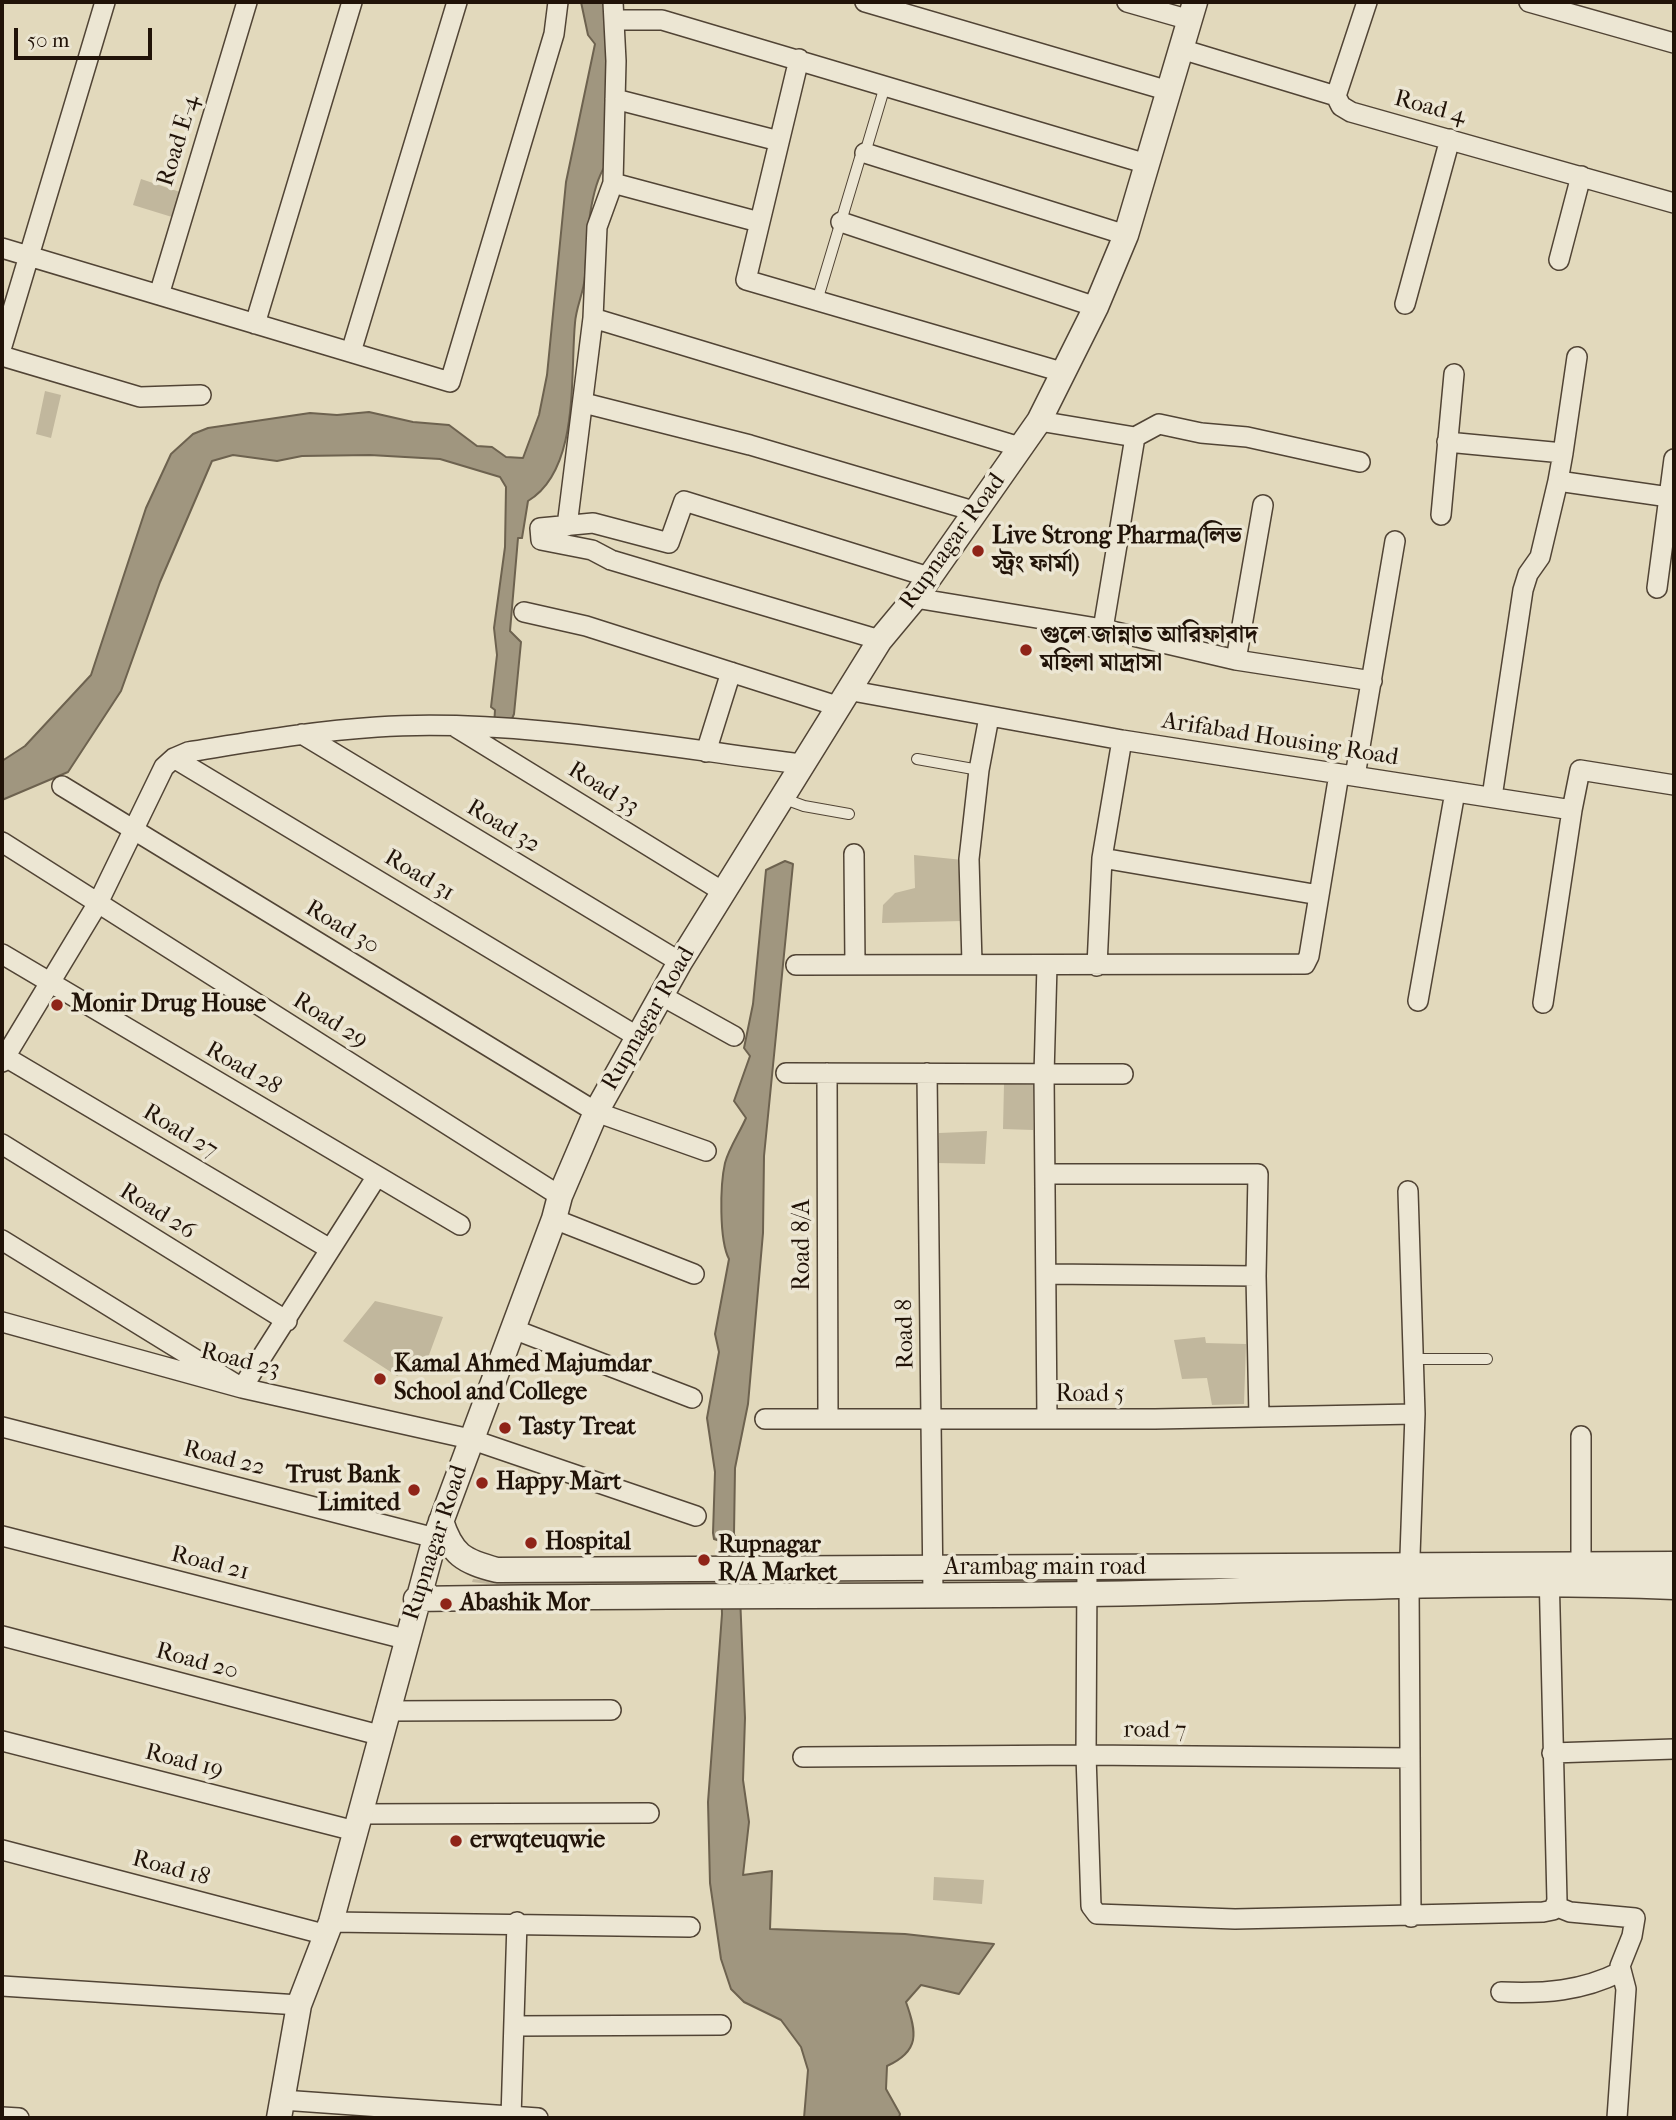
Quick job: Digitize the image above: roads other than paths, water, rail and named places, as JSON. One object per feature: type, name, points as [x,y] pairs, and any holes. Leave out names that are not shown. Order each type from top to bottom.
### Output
[{"type":"street","points":[[2,345],[105,2]]},
{"type":"street","name":"Road E-4","points":[[159,295],[247,2]]},
{"type":"street","points":[[255,324],[352,2]]},
{"type":"street","points":[[351,352],[457,2]]},
{"type":"street","points":[[2,248],[450,382],[554,34],[556,2]]},
{"type":"street","points":[[865,2],[1169,91]]},
{"type":"street","points":[[1127,2],[1193,11]]},
{"type":"street","points":[[1336,96],[1367,2]]},
{"type":"street","points":[[1529,2],[1674,43]]},
{"type":"street","points":[[567,526],[593,318],[597,227],[613,183],[615,11],[662,20],[1147,164]]},
{"type":"street","name":"Rupnagar Road","points":[[280,2109],[299,2006],[329,1928],[405,1639],[438,1529],[557,1208],[597,1112],[680,962],[725,893],[842,698],[880,640],[915,598],[1039,421],[1096,307],[1126,234],[1193,11]]},
{"type":"street","name":"Road 4","points":[[1181,49],[1336,96],[1345,109],[1674,203]]},
{"type":"street","points":[[799,60],[746,280],[1062,372]]},
{"type":"street","points":[[615,99],[779,141]]},
{"type":"street","points":[[1405,304],[1450,139]]},
{"type":"street","points":[[865,153],[1126,234]]},
{"type":"street","points":[[1559,260],[1581,176]]},
{"type":"street","points":[[613,183],[759,222]]},
{"type":"street","points":[[841,222],[1096,307]]},
{"type":"street","points":[[593,318],[1020,447]]},
{"type":"street","points":[[2,356],[140,397],[201,395]]},
{"type":"street","points":[[1492,797],[1523,590],[1528,575],[1540,557],[1558,481],[1577,357]]},
{"type":"street","points":[[1441,515],[1454,374]]},
{"type":"street","points":[[584,403],[738,442],[977,512]]},
{"type":"street","points":[[1039,421],[1135,437],[1159,424],[1201,433],[1247,437],[1360,461]]},
{"type":"street","points":[[1102,629],[1135,437]]},
{"type":"street","points":[[1447,442],[1563,453]]},
{"type":"street","points":[[1657,588],[1674,459]]},
{"type":"street","points":[[1558,481],[1669,497]]},
{"type":"street","points":[[880,640],[611,560],[592,550],[541,540],[540,528],[593,523],[669,543],[684,501],[929,578]]},
{"type":"street","points":[[1236,660],[1263,505]]},
{"type":"street","points":[[796,965],[1305,964],[1309,956],[1319,895],[1347,775],[1372,681],[1395,541]]},
{"type":"street","points":[[915,598],[1102,629],[1236,660],[1372,681]]},
{"type":"street","name":"Arifabad Housing Road","points":[[524,612],[586,626],[731,672],[842,698],[989,717],[1572,810]]},
{"type":"street","points":[[706,752],[731,672]]},
{"type":"street","points":[[972,963],[969,859],[979,770],[989,717]]},
{"type":"street","points":[[3,1058],[51,985],[98,903],[164,767],[174,758],[188,752],[302,734],[380,727],[456,728],[531,732],[800,764]]},
{"type":"street","name":"Road 33","points":[[456,728],[725,893]]},
{"type":"street","name":"Road 32","points":[[302,734],[680,962]]},
{"type":"street","points":[[1097,966],[1102,858],[1122,740]]},
{"type":"street","name":"Road 31","points":[[174,758],[638,1037]]},
{"type":"street","points":[[1543,1003],[1580,770],[1674,785]]},
{"type":"street","name":"Road 30","points":[[62,786],[597,1112],[706,1151]]},
{"type":"street","points":[[1418,1001],[1455,792]]},
{"type":"street","name":"Road 29","points":[[2,842],[557,1208],[694,1274]]},
{"type":"street","points":[[854,854],[855,964]]},
{"type":"street","points":[[1102,858],[1319,895]]},
{"type":"street","name":"Road 28","points":[[2,954],[460,1225]]},
{"type":"street","points":[[1047,965],[1044,1075],[1047,1419]]},
{"type":"street","points":[[662,996],[734,1036]]},
{"type":"street","name":"Road 27","points":[[3,1058],[330,1249]]},
{"type":"street","points":[[786,1073],[1123,1074]]},
{"type":"street","name":"Road 8/A","points":[[827,1073],[828,1417]]},
{"type":"street","name":"Road 8","points":[[927,1073],[933,1594]]},
{"type":"street","name":"Road 26","points":[[2,1144],[287,1321]]},
{"type":"street","points":[[1046,1174],[1255,1172],[1260,1179],[1256,1276],[1259,1417]]},
{"type":"street","points":[[2,1240],[243,1388],[377,1176]]},
{"type":"street","points":[[1408,1191],[1415,1359],[1409,1575],[1411,1917]]},
{"type":"street","points":[[1046,1274],[1256,1276]]},
{"type":"street","name":"Road 23","points":[[2,1322],[243,1388],[470,1439],[696,1516]]},
{"type":"street","points":[[513,1329],[692,1398]]},
{"type":"street","name":"Road 5","points":[[765,1419],[1047,1419],[1415,1413]]},
{"type":"street","name":"Road 22","points":[[2,1427],[438,1529]]},
{"type":"street","points":[[1581,1436],[1581,1565]]},
{"type":"street","name":"Arambag main road","points":[[438,1529],[456,1554],[497,1570],[933,1568],[1087,1581]]},
{"type":"street","name":"Road 21","points":[[2,1536],[405,1639]]},
{"type":"street","name":"Arambag main road","points":[[1548,1574],[1581,1565],[1674,1564]]},
{"type":"street","points":[[750,1597],[751,1570]]},
{"type":"street","points":[[1548,1574],[1555,1906]]},
{"type":"street","name":"Arambag main road","points":[[416,1599],[933,1594],[1087,1581],[1409,1575],[1548,1574],[1674,1587]]},
{"type":"street","points":[[1087,1581],[1086,1755],[1091,1906],[1097,1914],[1235,1919],[1411,1917],[1543,1912],[1555,1906],[1570,1912],[1635,1918],[1620,1972],[1626,1989],[1617,2118]]},
{"type":"street","name":"Road 20","points":[[2,1636],[379,1735]]},
{"type":"street","points":[[386,1711],[611,1710]]},
{"type":"street","name":"Road 19","points":[[2,1741],[357,1823],[649,1813]]},
{"type":"street","points":[[1552,1753],[1674,1749]]},
{"type":"street","name":"road 7","points":[[803,1757],[1086,1755],[1410,1758]]},
{"type":"street","name":"Road 18","points":[[2,1850],[329,1928],[517,1922],[691,1927]]},
{"type":"street","points":[[511,2117],[517,1922]]},
{"type":"street","points":[[1501,1992],[1557,1992],[1592,1984],[1620,1972]]},
{"type":"street","points":[[2,1986],[299,2006]]},
{"type":"street","points":[[515,2026],[721,2025]]},
{"type":"street","points":[[280,2109],[538,2118]]},
{"type":"street","points":[[2,2117],[19,2118]]},
{"type":"lane","points":[[817,301],[860,158],[865,153],[885,86]]},
{"type":"lane","points":[[917,759],[979,770]]},
{"type":"lane","points":[[781,797],[804,806],[849,814]]},
{"type":"lane","points":[[1415,1359],[1487,1359]]},
{"type":"place","name":"Live Strong Pharma(লিভ স্ট্রং ফার্মা)","points":[[978,551]]},
{"type":"place","name":"গুলে জান্নাত আরিফাবাদ মহিলা মাদ্রাসা","points":[[1026,650]]},
{"type":"place","name":"Monir Drug House","points":[[57,1005]]},
{"type":"place","name":"Kamal Ahmed Majumdar School and College","points":[[380,1379]]},
{"type":"place","name":"Tasty Treat","points":[[505,1428]]},
{"type":"place","name":"Happy Mart","points":[[482,1483]]},
{"type":"place","name":"Trust Bank Limited","points":[[414,1490]]},
{"type":"place","name":"Hospital","points":[[531,1543]]},
{"type":"place","name":"Rupnagar R/A Market","points":[[704,1560]]},
{"type":"place","name":"Abashik Mor","points":[[446,1604]]},
{"type":"place","name":"erwqteuqwie","points":[[456,1841]]}]
